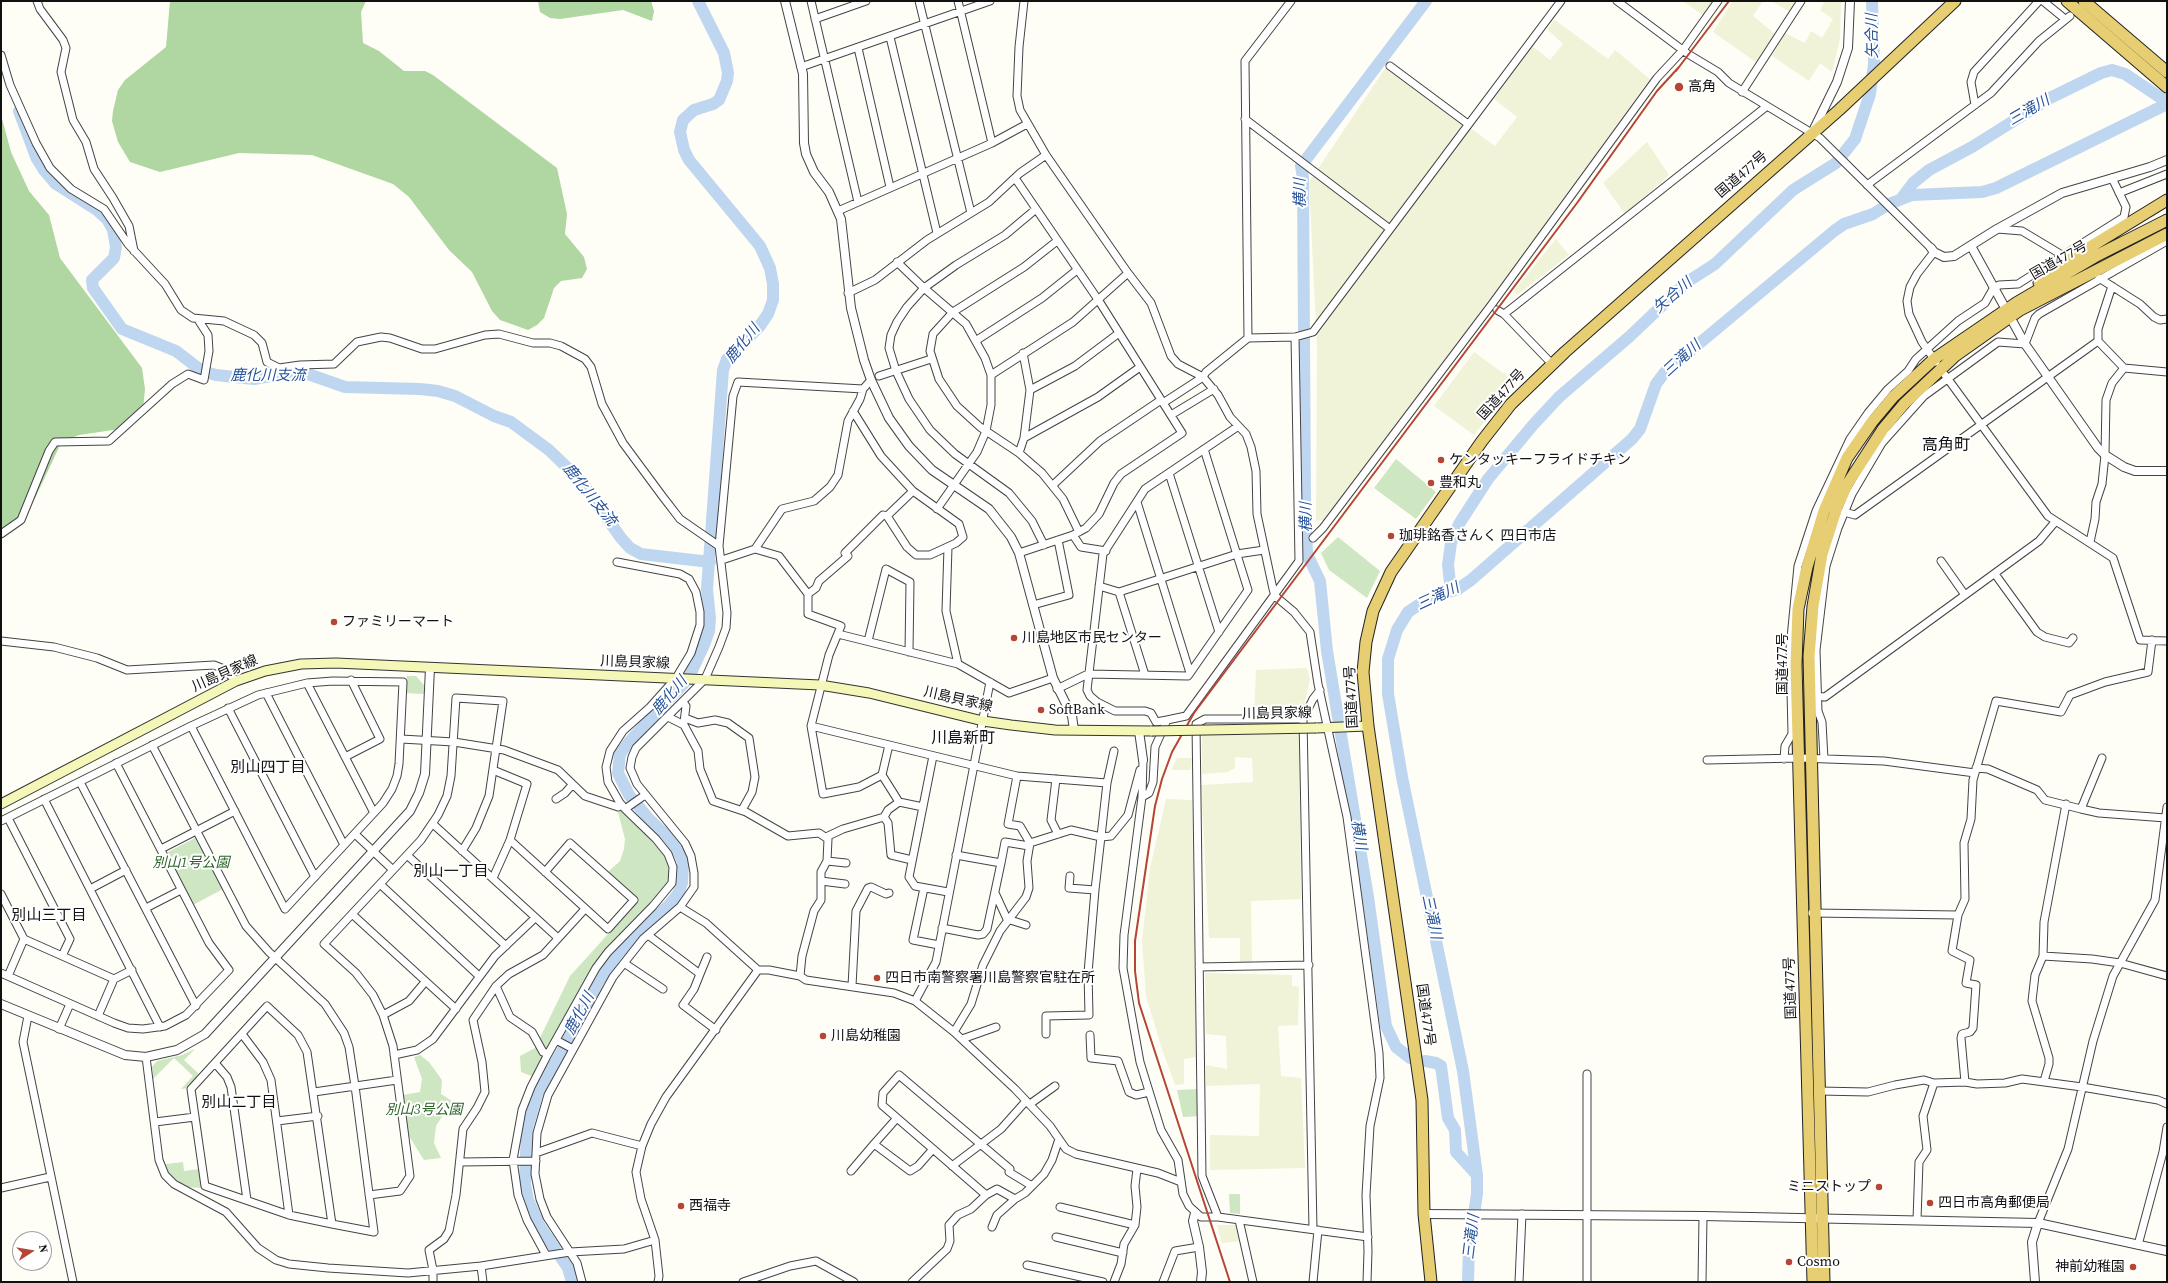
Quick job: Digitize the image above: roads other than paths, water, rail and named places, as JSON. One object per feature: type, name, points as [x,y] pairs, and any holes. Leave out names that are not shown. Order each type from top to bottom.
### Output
[{"type":"highway","name":"国道477号","points":[[1895,56],[1945,1]]},
{"type":"highway","name":"国道477号","points":[[1431,1282],[1424,1214],[1422,1100],[1368,726],[1364,672],[1366,642],[1373,611],[1391,572],[1482,441],[1511,404],[1552,364],[1816,136],[1839,110],[1955,1]]},
{"type":"highway","points":[[2067,1],[2167,87]]},
{"type":"highway","points":[[2084,1],[2167,72]]},
{"type":"highway","points":[[2016,303],[2059,266],[2167,200]]},
{"type":"highway","name":"国道477号","points":[[1805,759],[1814,696],[1809,656],[1812,606],[1822,554],[1837,507],[1848,482],[1883,429],[1904,404],[1944,374],[1955,356],[2007,314],[2016,303],[2098,255],[2167,220]]},
{"type":"highway","name":"国道477号","points":[[1824,1282],[1817,1218],[1805,759],[1796,665],[1798,609],[1807,566],[1824,511],[1847,458],[1872,422],[1893,397],[1934,359],[2007,314],[2020,310],[2167,234]]},
{"type":"highway","name":"国道477号","points":[[1809,913],[1819,1091],[1817,1218],[1813,1282]]},
{"type":"main road","name":"川島貝家線","points":[[1,804],[236,681],[266,671],[301,664],[336,663],[820,685],[869,693],[983,721],[1074,730],[1139,731],[1368,726]]},
{"type":"street","points":[[37,1],[40,9],[63,40],[66,48],[61,72],[73,120],[86,142],[94,169],[129,226],[134,251]]},
{"type":"street","points":[[785,1],[801,67],[804,143],[806,154],[838,211],[844,239],[848,293],[858,340],[875,378],[889,418],[909,446],[932,470],[980,502],[994,514],[1009,533],[1019,553],[1053,678],[1057,689],[1072,716],[1074,730]]},
{"type":"street","points":[[811,1],[858,202]]},
{"type":"street","points":[[815,19],[848,4],[866,1]]},
{"type":"street","points":[[919,1],[926,24],[971,213]]},
{"type":"street","points":[[958,1],[992,143]]},
{"type":"street","points":[[801,67],[990,1]]},
{"type":"street","points":[[1024,1],[1017,96],[1020,110],[1046,155],[1128,273],[1151,303],[1171,356],[1178,364],[1203,377],[1214,389],[1237,427],[1246,434],[1256,471],[1257,514],[1275,596],[1294,612],[1310,632],[1320,690],[1347,817],[1379,1053],[1380,1078],[1370,1126],[1366,1195],[1368,1237],[1367,1282]]},
{"type":"street","points":[[1248,338],[1245,61],[1291,1]]},
{"type":"street","points":[[1053,485],[1100,441],[1203,377],[1206,372],[1248,338],[1295,337],[1313,332],[1561,1]]},
{"type":"street","points":[[1617,1],[1683,50],[1718,72],[1742,92],[1816,136],[1932,250],[1944,257],[1954,256],[1997,229],[2062,193],[2167,160]]},
{"type":"street","points":[[1313,538],[1324,528],[1487,311],[1657,78],[1683,50],[1718,1]]},
{"type":"street","points":[[1742,92],[1801,1]]},
{"type":"street","points":[[1816,136],[1837,82],[1848,48],[1850,1]]},
{"type":"street","points":[[1975,105],[1971,82],[1974,72],[2039,1]]},
{"type":"street","points":[[1867,186],[1991,92],[2039,41],[2068,18],[2043,1]]},
{"type":"street","points":[[890,37],[937,233]]},
{"type":"street","points":[[858,48],[890,187]]},
{"type":"street","points":[[1,55],[10,85],[36,143],[50,168],[70,189],[104,209],[134,251],[165,284],[181,310],[193,318],[199,320],[216,319],[224,321],[254,335],[262,343],[267,362],[279,368],[300,365],[334,364],[357,342],[380,337],[390,338],[422,349],[435,349],[485,335],[499,334],[533,343],[550,343],[561,346],[585,359],[591,367],[602,404],[623,443],[680,519],[719,546]]},
{"type":"street","points":[[1390,66],[1468,124]]},
{"type":"street","points":[[1504,314],[1767,106]]},
{"type":"street","points":[[1245,119],[1390,228]]},
{"type":"street","points":[[838,211],[992,143],[1027,124]]},
{"type":"street","points":[[848,293],[875,280],[937,233],[989,202],[1015,178],[1046,155]]},
{"type":"street","points":[[2119,193],[2167,174]]},
{"type":"street","points":[[1015,178],[1099,301],[1182,433],[1121,474],[1114,483],[1099,514],[1086,528],[1076,534],[1019,553]]},
{"type":"street","points":[[1784,759],[1785,746],[1792,734],[1790,648],[1792,606],[1798,566],[1816,511],[1832,473],[1850,439],[1888,389],[1908,371],[1927,348],[1958,321],[1985,303],[1993,289],[1999,285],[2018,284],[2124,217],[2126,207],[2112,178]]},
{"type":"street","points":[[1036,209],[1005,235],[956,265],[924,288],[907,307],[891,335],[889,348],[896,371],[909,399],[930,430],[949,449],[997,483],[1016,499],[1032,521],[1044,545]]},
{"type":"street","points":[[1997,229],[2022,231],[2062,255]]},
{"type":"street","points":[[1057,241],[1024,267],[953,312],[933,334],[930,345],[932,359],[948,396],[965,414],[986,431],[1019,453],[1053,485],[1068,508],[1081,547],[1106,550]]},
{"type":"street","points":[[2025,344],[2035,318],[2039,314],[2099,278],[2167,241]]},
{"type":"street","points":[[1971,246],[1993,289],[2025,344],[2048,378],[2105,455],[2124,467],[2135,471],[2167,470]]},
{"type":"street","points":[[1932,250],[1910,288],[1907,301],[1909,314],[1927,348],[1944,374],[2041,508],[2055,522],[2090,542],[2113,558],[2140,640],[2167,641]]},
{"type":"street","points":[[897,262],[924,288],[966,324],[977,340],[990,374],[991,405],[986,431],[969,464],[937,509]]},
{"type":"street","points":[[977,340],[1051,292],[1078,270]]},
{"type":"street","points":[[990,374],[1073,322],[1099,301],[1128,273]]},
{"type":"street","points":[[2099,278],[2154,317],[2160,320],[2167,319]]},
{"type":"street","points":[[2112,286],[2098,329],[2098,341],[2124,368],[2167,372]]},
{"type":"street","points":[[1497,310],[1504,314],[1552,364]]},
{"type":"street","points":[[1,534],[21,520],[49,450],[55,442],[109,441],[172,384],[188,374],[204,380],[207,366],[208,335],[199,320]]},
{"type":"street","points":[[1030,390],[1074,366],[1119,333]]},
{"type":"street","points":[[1237,427],[1145,489],[1103,554],[1087,690],[1090,696],[1106,707],[1115,711],[1145,711],[1151,713],[1156,722],[1186,716],[1275,596],[1299,561],[1295,337]]},
{"type":"street","points":[[1844,512],[1855,515],[1982,426],[2098,341]]},
{"type":"street","points":[[1824,759],[1814,696],[1816,650],[1823,586],[1830,553],[1844,512],[1861,477],[1882,443],[1944,374],[1998,342],[2025,344]]},
{"type":"street","points":[[1019,453],[1024,438],[1030,390],[1023,353]]},
{"type":"street","points":[[755,549],[782,509],[814,501],[825,493],[835,481],[840,465],[846,429],[863,389],[875,378],[932,359]]},
{"type":"street","points":[[1024,438],[1098,397],[1140,367]]},
{"type":"street","points":[[2090,542],[2095,518],[2096,502],[2102,484],[2105,455],[2106,400],[2112,383],[2124,368]]},
{"type":"street","points":[[582,1282],[577,1263],[568,1252],[547,1217],[540,1199],[536,1184],[534,1161],[537,1133],[541,1113],[548,1095],[602,994],[624,963],[648,935],[680,908],[694,887],[694,873],[691,856],[685,843],[643,796],[630,768],[632,757],[636,748],[704,679],[726,628],[727,613],[722,560],[719,546],[733,396],[738,382],[863,389]]},
{"type":"street","points":[[1171,415],[1214,389]]},
{"type":"street","points":[[853,411],[880,456],[913,491],[959,524],[963,530],[963,536],[948,547],[925,556],[912,553],[887,516]]},
{"type":"street","points":[[1057,689],[1088,674],[1188,676],[1248,590],[1204,449]]},
{"type":"street","points":[[1169,473],[1219,632]]},
{"type":"street","points":[[808,594],[816,588],[819,581],[848,556],[845,553],[857,540],[883,515],[887,516],[913,491]]},
{"type":"street","points":[[1137,502],[1190,673]]},
{"type":"street","points":[[1814,696],[1825,697],[2039,541],[2055,522]]},
{"type":"street","points":[[1033,605],[1069,596],[1058,540]]},
{"type":"street","points":[[948,547],[946,611],[958,664]]},
{"type":"street","points":[[722,560],[755,549],[779,556],[808,594],[808,614],[841,626],[829,655],[820,685],[811,726],[821,795],[858,787],[882,775]]},
{"type":"street","points":[[1099,586],[1119,592],[1237,554],[1264,550]]},
{"type":"street","points":[[1941,561],[1965,595]]},
{"type":"street","points":[[548,1255],[527,1220],[518,1195],[514,1160],[522,1110],[531,1087],[548,1054],[596,968],[608,952],[653,906],[672,883],[673,867],[668,854],[612,791],[607,773],[608,759],[613,744],[623,731],[650,707],[676,678],[692,653],[700,625],[696,592],[689,579],[680,574],[617,562]]},
{"type":"street","points":[[868,641],[886,569],[910,582],[909,652]]},
{"type":"street","points":[[1995,574],[2037,632],[2045,637],[2069,643],[2073,638]]},
{"type":"street","points":[[1119,592],[1145,675]]},
{"type":"street","points":[[838,634],[958,664],[1009,693],[1053,678]]},
{"type":"street","points":[[1965,1082],[1961,1038],[1962,1034],[1970,1032],[1973,1028],[1976,985],[1966,983],[1970,960],[1952,951],[1958,914],[1965,899],[1964,843],[1971,819],[1976,771],[1996,701],[2061,712],[2070,695],[2105,682],[2148,672],[2152,640]]},
{"type":"street","points":[[1,641],[54,647],[97,658],[127,670],[214,665],[224,669],[236,681]]},
{"type":"street","points":[[1,1004],[117,1054],[146,1056],[177,1050],[205,1034],[405,818],[417,798],[424,780],[430,668]]},
{"type":"street","points":[[345,757],[380,739],[351,680]]},
{"type":"street","points":[[62,956],[70,939],[4,820],[152,745],[191,726],[228,708],[266,693],[307,683],[351,680],[403,682],[401,739],[397,776],[386,799],[374,814],[285,909],[191,726]]},
{"type":"street","points":[[915,1001],[936,962],[948,892],[990,682]]},
{"type":"street","points":[[307,683],[374,814]]},
{"type":"street","points":[[1313,1282],[1316,1230],[1303,719],[1313,699],[1320,690]]},
{"type":"street","points":[[266,693],[344,845]]},
{"type":"street","points":[[369,1195],[400,1191],[410,1176],[394,1055],[384,1015],[373,996],[361,979],[323,944],[407,855],[432,824],[443,804],[450,784],[456,698],[503,701],[489,796],[483,812],[462,851]]},
{"type":"street","points":[[683,702],[686,706],[684,722],[698,751],[700,769],[713,801],[742,810],[788,836],[817,833],[828,839],[826,861],[821,872],[821,900],[814,911],[802,956],[800,976]]},
{"type":"street","points":[[228,708],[315,877]]},
{"type":"street","points":[[668,717],[684,722],[698,723],[715,720],[728,723],[749,738],[755,777],[752,792],[742,810]]},
{"type":"street","points":[[1218,1217],[1202,1176],[1196,724],[1205,719],[1303,719]]},
{"type":"street","points":[[1142,797],[1149,793],[1153,782],[1155,747],[1167,720]]},
{"type":"street","points":[[811,726],[1017,776],[1107,783]]},
{"type":"street","points":[[1139,731],[1143,760],[1142,797],[1123,949],[1124,968],[1133,1028],[1149,1092],[1161,1130],[1178,1160],[1183,1194],[1195,1213],[1201,1217],[1218,1217],[1368,1237]]},
{"type":"street","points":[[401,739],[454,742],[504,750],[558,770],[572,785],[586,796],[618,807],[625,807],[643,796]]},
{"type":"street","points":[[152,745],[246,926],[275,958],[325,1004],[335,1017],[347,1039],[355,1086],[374,1232],[332,1224],[289,1215],[205,1186],[191,1089],[267,1005],[293,1030],[304,1044],[310,1064],[332,1224]]},
{"type":"street","points":[[889,745],[882,775],[899,802],[923,807]]},
{"type":"street","points":[[1046,1034],[1046,1016],[1088,1015],[1088,973],[1095,890],[1107,783],[1114,751]]},
{"type":"street","points":[[933,756],[909,877],[915,886],[948,892]]},
{"type":"street","points":[[2081,809],[2102,758]]},
{"type":"street","points":[[1706,760],[1824,759],[1907,762],[1976,771],[1988,769],[2036,790],[2045,800],[2099,813],[2166,818]]},
{"type":"street","points":[[942,928],[978,935],[983,934],[987,929],[1005,842],[1030,844],[1074,830],[1101,837],[1111,836],[1128,815],[1143,760]]},
{"type":"street","points":[[24,939],[5,975],[98,1016],[136,1029],[160,1027],[172,1023],[196,1006],[229,970],[209,943],[116,763]]},
{"type":"street","points":[[493,770],[527,784],[510,840],[493,878]]},
{"type":"street","points":[[954,1032],[970,1004],[983,965],[1007,919],[1026,897],[1028,892],[1027,861],[1030,844],[1020,826],[1008,824],[1017,776]]},
{"type":"street","points":[[1056,779],[1051,820],[1058,834]]},
{"type":"street","points":[[80,782],[196,1006]]},
{"type":"street","points":[[556,799],[565,793],[572,785]]},
{"type":"street","points":[[44,800],[160,1027]]},
{"type":"street","points":[[826,837],[843,829],[884,817],[888,810],[899,802]]},
{"type":"street","points":[[2044,1081],[2050,1064],[2032,1001],[2035,975],[2043,956],[2044,922],[2066,804]]},
{"type":"street","points":[[2035,1282],[2032,1242],[2038,1223],[2068,1149],[2093,1041],[2113,976],[2155,900],[2167,807]]},
{"type":"street","points":[[161,849],[235,810]]},
{"type":"street","points":[[884,817],[888,823],[891,855],[912,860]]},
{"type":"street","points":[[432,824],[558,938]]},
{"type":"street","points":[[354,834],[393,870]]},
{"type":"street","points":[[510,840],[585,909],[608,929],[634,900],[570,843],[545,872]]},
{"type":"street","points":[[407,855],[506,946]]},
{"type":"street","points":[[956,855],[1001,863]]},
{"type":"street","points":[[826,861],[846,863]]},
{"type":"street","points":[[90,889],[126,870]]},
{"type":"street","points":[[1070,876],[1069,888],[1095,890]]},
{"type":"street","points":[[821,881],[845,884]]},
{"type":"street","points":[[380,884],[479,976]]},
{"type":"street","points":[[852,986],[856,911],[868,888],[872,886],[886,894],[889,893]]},
{"type":"street","points":[[924,888],[913,940],[939,945]]},
{"type":"street","points":[[146,908],[181,890]]},
{"type":"street","points":[[995,893],[1007,919],[1026,925]]},
{"type":"street","points":[[1,894],[24,939],[114,979]]},
{"type":"street","points":[[680,908],[710,926],[758,970],[769,970],[800,976],[806,980],[894,993],[915,1001],[962,1039],[1028,1102],[1066,1149],[1076,1154],[1137,1169],[1181,1182]]},
{"type":"street","points":[[433,1282],[433,1270],[429,1250],[444,1239],[449,1231],[461,1162],[463,1129],[477,1108],[485,1092],[482,1062],[473,1020],[496,986],[509,974],[543,955],[585,909]]},
{"type":"street","points":[[1809,913],[1958,914]]},
{"type":"street","points":[[352,914],[456,1009]]},
{"type":"street","points":[[394,1055],[417,1050],[428,1043],[456,1009],[479,976],[506,946],[535,918]]},
{"type":"street","points":[[648,935],[700,974]]},
{"type":"street","points":[[2043,956],[2092,959],[2120,963],[2167,976]]},
{"type":"street","points":[[707,957],[694,989],[683,1005],[716,1030]]},
{"type":"street","points":[[624,963],[663,988]]},
{"type":"street","points":[[1199,967],[1309,965]]},
{"type":"street","points":[[98,1016],[114,979],[132,970]]},
{"type":"street","points":[[658,1282],[659,1276],[655,1240],[641,1199],[636,1172],[642,1146],[651,1124],[666,1097],[758,970]]},
{"type":"street","points":[[384,1015],[409,1001],[425,982]]},
{"type":"street","points":[[496,986],[510,1017],[532,1032],[543,1052],[548,1054]]},
{"type":"street","points":[[59,1028],[70,1004]]},
{"type":"street","points":[[28,1016],[23,1042],[73,1282]]},
{"type":"street","points":[[962,1039],[996,1027]]},
{"type":"street","points":[[242,1034],[267,1068],[271,1080],[289,1215]]},
{"type":"street","points":[[1090,1035],[1091,1058],[1118,1061],[1129,1092],[1136,1095],[1149,1092]]},
{"type":"street","points":[[557,1040],[572,1048]]},
{"type":"street","points":[[146,1056],[159,1160],[165,1175],[174,1184],[226,1212],[258,1248],[276,1260],[289,1264],[328,1268],[408,1273],[481,1266],[568,1252],[624,1249],[655,1240]]},
{"type":"street","points":[[215,1063],[227,1077],[231,1087],[246,1200]]},
{"type":"street","points":[[1587,1074],[1587,1282]]},
{"type":"street","points":[[986,1195],[882,1106],[882,1093],[898,1076],[1008,1167],[1009,1172],[1032,1186]]},
{"type":"street","points":[[1819,1091],[1868,1092],[1924,1080],[1934,1083],[1965,1082],[1977,1084],[2005,1083],[2022,1079],[2044,1081],[2158,1100],[2167,1104]]},
{"type":"street","points":[[314,1092],[397,1080]]},
{"type":"street","points":[[1918,1220],[1919,1162],[1926,1150],[1923,1116],[1934,1083]]},
{"type":"street","points":[[952,1166],[1001,1129],[1028,1102],[1056,1086]]},
{"type":"street","points":[[277,1121],[318,1116]]},
{"type":"street","points":[[155,1122],[195,1117]]},
{"type":"street","points":[[851,1171],[897,1118]]},
{"type":"street","points":[[2138,1245],[2163,1152],[2167,1127]]},
{"type":"street","points":[[536,1153],[592,1133],[642,1146]]},
{"type":"street","points":[[992,1227],[997,1215],[1044,1174],[1052,1160],[1059,1139]]},
{"type":"street","points":[[874,1144],[910,1171],[918,1166],[933,1149]]},
{"type":"street","points":[[461,1162],[514,1160],[534,1161]]},
{"type":"street","points":[[1114,1282],[1123,1253],[1124,1244],[1135,1225],[1137,1207],[1135,1186],[1137,1169]]},
{"type":"street","points":[[1,1188],[50,1177]]},
{"type":"street","points":[[912,1282],[948,1249],[950,1242],[949,1225],[958,1215],[971,1209],[986,1195],[998,1189],[1015,1199]]},
{"type":"street","points":[[1060,1207],[1135,1225]]},
{"type":"street","points":[[1195,1213],[1193,1221],[1199,1247],[1202,1272],[1201,1282]]},
{"type":"street","points":[[1424,1214],[1703,1216],[2038,1223],[2167,1252]]},
{"type":"street","points":[[1519,1282],[1520,1215]]},
{"type":"street","points":[[1702,1282],[1703,1216]]},
{"type":"street","points":[[1239,1220],[1253,1282]]},
{"type":"street","points":[[1056,1237],[1123,1253]]},
{"type":"street","points":[[1163,1282],[1175,1251],[1199,1247]]},
{"type":"street","points":[[743,1282],[790,1266],[816,1261],[854,1282]]},
{"type":"street","points":[[1027,1265],[1103,1282]]},
{"type":"street","points":[[481,1266],[483,1282]]},
{"type":"waterway","name":"鹿化川","points":[[572,1282],[568,1268],[539,1225],[528,1200],[525,1184],[527,1128],[537,1094],[564,1048],[598,982],[615,957],[635,935],[668,906],[678,894],[682,883],[683,862],[679,853],[668,837],[649,819],[629,795],[618,773],[620,754],[629,742],[688,679],[709,631],[710,618],[707,589],[723,370],[727,359],[759,327],[768,314],[773,300],[773,284],[770,268],[760,246],[689,160],[684,150],[680,132],[683,120],[694,110],[713,104],[719,100],[727,81],[728,73],[724,53],[698,1]]},
{"type":"waterway","name":"横川","points":[[1410,1058],[1396,1047],[1386,1026],[1368,897],[1327,651],[1320,581],[1307,554],[1305,497],[1303,178],[1301,166],[1426,1]]},
{"type":"waterway","name":"矢合川","points":[[1451,591],[1448,565],[1451,543],[1459,524],[1488,479],[1533,425],[1559,397],[1629,337],[1687,282],[1715,264],[1793,190],[1836,163],[1855,139],[1870,94],[1874,64],[1872,1]]},
{"type":"waterway","name":"三滝川","points":[[1901,199],[1913,183],[1929,170],[1972,147],[2050,98],[2101,73],[2112,70],[2125,74],[2167,102]]},
{"type":"waterway","name":"三滝川","points":[[1468,1282],[1469,1247],[1477,1194],[1477,1175],[1463,1071],[1402,777],[1388,694],[1388,659],[1397,630],[1408,612],[1429,598],[1458,589],[1471,580],[1632,439],[1640,429],[1656,384],[1665,372],[1844,224],[1873,214],[1889,204],[1912,195],[1982,192],[1996,188],[2167,104]]},
{"type":"waterway","name":"鹿化川支流","points":[[19,111],[36,157],[44,170],[56,184],[97,210],[107,219],[113,230],[116,247],[114,258],[92,280],[93,288],[122,329],[176,351],[202,371],[216,375],[254,379],[293,372],[305,373],[345,387],[420,389],[438,391],[455,396],[494,416],[511,422],[549,450],[580,480],[621,538],[630,548],[641,554],[710,562]]},
{"type":"waterway","name":"横川","points":[[1425,1061],[1436,1063],[1441,1066],[1448,1118],[1455,1130],[1456,1152],[1477,1175]]},
{"type":"railway","points":[[1676,71],[1729,1]]},
{"type":"railway","points":[[1230,1282],[1139,1003],[1135,971],[1135,941],[1155,806],[1162,779],[1172,752],[1194,713],[1577,203],[1657,91],[1679,67]]},
{"type":"place","name":"高角","points":[[1679,87]]},
{"type":"place","name":"ケンタッキーフライドチキン","points":[[1441,460]]},
{"type":"place","name":"豊和丸","points":[[1431,483]]},
{"type":"place","name":"珈琲銘香さんく 四日市店","points":[[1391,536]]},
{"type":"place","name":"ファミリーマート","points":[[334,622]]},
{"type":"place","name":"川島地区市民センター","points":[[1014,638]]},
{"type":"place","name":"SoftBank","points":[[1041,710]]},
{"type":"place","name":"四日市南警察署川島警察官駐在所","points":[[877,978]]},
{"type":"place","name":"川島幼稚園","points":[[823,1036]]},
{"type":"place","name":"ミニストップ","points":[[1879,1187]]},
{"type":"place","name":"四日市高角郵便局","points":[[1930,1203]]},
{"type":"place","name":"西福寺","points":[[681,1206]]},
{"type":"place","name":"Cosmo","points":[[1789,1262]]},
{"type":"place","name":"神前幼稚園","points":[[2133,1267]]},
{"type":"district","name":"高角町","points":[[1946,446]]},
{"type":"district","name":"川島新町","points":[[963,739]]},
{"type":"district","name":"別山四丁目","points":[[268,768]]},
{"type":"district","name":"別山一丁目","points":[[451,872]]},
{"type":"district","name":"別山三丁目","points":[[49,916]]},
{"type":"district","name":"別山二丁目","points":[[239,1103]]},
{"type":"park label","name":"別山1号公園","points":[[191,863]]},
{"type":"park label","name":"別山3号公園","points":[[424,1110]]}]
